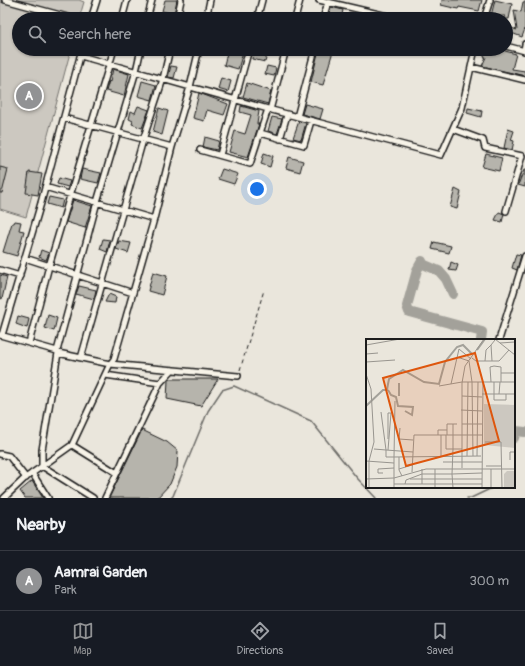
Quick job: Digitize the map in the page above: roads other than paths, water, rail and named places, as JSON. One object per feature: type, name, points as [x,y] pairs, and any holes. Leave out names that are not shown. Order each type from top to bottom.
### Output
[{"type":"street","points":[[5,0],[49,12]]},
{"type":"street","points":[[93,12],[97,0]]},
{"type":"street","points":[[124,12],[127,0]]},
{"type":"street","points":[[149,12],[152,0]]},
{"type":"street","points":[[178,12],[181,0]]},
{"type":"street","points":[[207,12],[210,0]]},
{"type":"street","points":[[259,12],[262,0]]},
{"type":"street","points":[[297,12],[300,0]]},
{"type":"street","points":[[319,0],[370,12]]},
{"type":"street","points":[[486,12],[490,0]]},
{"type":"street","points":[[325,12],[328,2]]},
{"type":"street","points":[[513,48],[524,51],[525,44]]},
{"type":"street","points":[[238,376],[110,364],[57,352],[29,342],[1,335],[20,276],[80,56],[287,115],[441,156],[462,108],[473,56]]},
{"type":"street","points":[[29,342],[49,266],[112,56]]},
{"type":"street","points":[[42,466],[42,450],[57,352],[97,202],[139,56]]},
{"type":"street","points":[[81,358],[143,140],[163,79],[168,56]]},
{"type":"street","points":[[4,498],[32,473],[72,445],[110,364],[114,359],[154,219],[197,56]]},
{"type":"street","points":[[220,155],[247,56]]},
{"type":"street","points":[[200,150],[250,164],[269,110],[284,56]]},
{"type":"street","points":[[297,117],[313,56]]},
{"type":"street","points":[[471,67],[525,80]]},
{"type":"street","points":[[280,139],[287,115]]},
{"type":"street","points":[[64,118],[172,147]]},
{"type":"street","points":[[260,133],[304,145],[311,121]]},
{"type":"street","points":[[453,129],[483,140],[485,148],[522,156],[506,211]]},
{"type":"street","points":[[45,187],[154,219]]},
{"type":"street","points":[[499,339],[525,256]]},
{"type":"street","points":[[25,258],[133,292]]},
{"type":"street","points":[[0,270],[20,276]]},
{"type":"street","points":[[105,498],[160,383],[172,370]]},
{"type":"street","points":[[105,375],[160,383]]},
{"type":"street","points":[[72,445],[117,473]]},
{"type":"street","points":[[0,454],[9,456],[26,478]]},
{"type":"street","points":[[42,466],[94,498]]},
{"type":"street","points":[[32,473],[48,498]]},
{"type":"waterway","points":[[453,294],[446,279],[439,271],[423,264],[422,261],[417,270],[407,306],[409,312],[482,332],[481,339]]},
{"type":"waterway","points":[[171,498],[208,411],[222,390],[234,386],[311,421],[366,487]]},
{"type":"waterway","points":[[515,434],[516,431],[525,432]]},
{"type":"waterway","points":[[366,488],[376,498]]},
{"type":"waterway","points":[[471,498],[492,488]]},
{"type":"place","name":"Aamrai Garden","points":[[29,96]]}]
